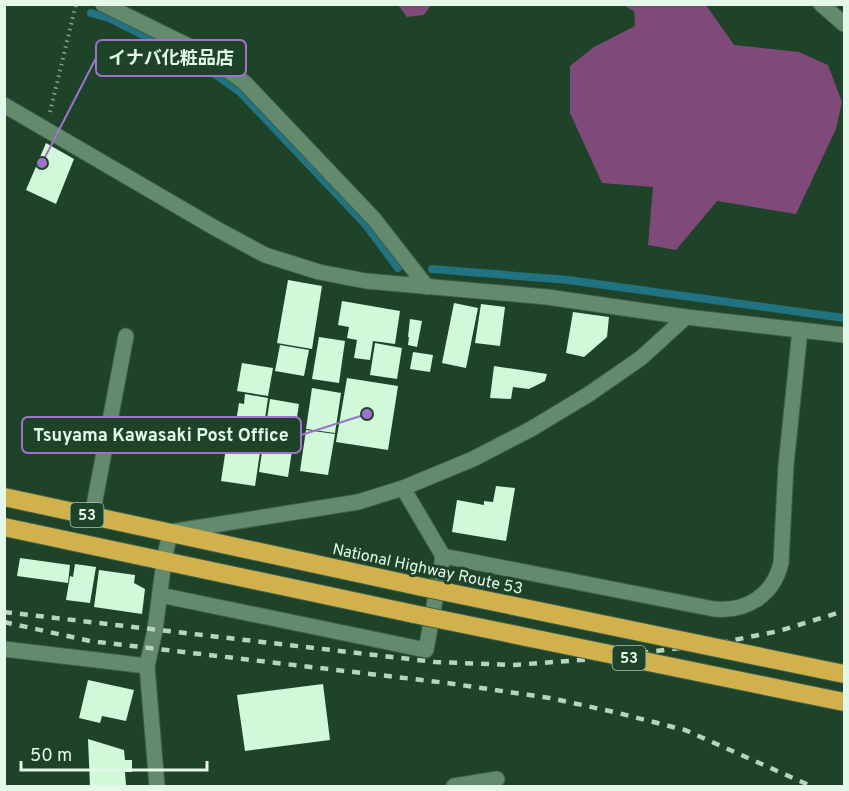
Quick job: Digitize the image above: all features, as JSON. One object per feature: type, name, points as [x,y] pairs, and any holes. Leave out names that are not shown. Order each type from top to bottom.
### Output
[{"type":"highway","name":"National Highway Route 53","points":[[4,497],[422,587],[844,674]]},
{"type":"highway","name":"53","points":[[4,526],[414,614],[844,702]]},
{"type":"street","points":[[103,4],[209,57],[245,83],[374,219],[427,287]]},
{"type":"street","points":[[821,4],[844,24]]},
{"type":"street","points":[[4,105],[214,228],[265,255],[319,272],[366,281],[547,297],[686,317],[844,335]]},
{"type":"street","points":[[157,786],[147,666],[170,532],[357,502],[403,488],[473,459],[531,429],[589,394],[641,358],[686,317]]},
{"type":"street","points":[[443,556],[714,609],[732,609],[755,602],[770,588],[781,563],[786,465],[800,330]]},
{"type":"street","points":[[92,516],[126,336]]},
{"type":"street","points":[[160,595],[426,650],[443,556],[403,488]]},
{"type":"street","points":[[4,649],[147,666]]},
{"type":"street","points":[[454,786],[497,779]]},
{"type":"path","points":[[46,130],[76,4]]},
{"type":"shaded area","points":[[398,5],[431,5],[424,15],[407,17]]},
{"type":"shaded area","points":[[623,5],[706,5],[734,45],[799,52],[828,65],[842,102],[836,129],[796,214],[717,201],[676,250],[648,245],[653,187],[602,183],[570,113],[570,66],[594,47],[635,26],[634,11]]},
{"type":"building","points":[[46,143],[74,159],[56,204],[26,190]]},
{"type":"building","points":[[288,280],[322,286],[312,349],[277,343]]},
{"type":"building","points":[[342,301],[400,311],[395,344],[373,341],[370,360],[354,358],[357,340],[347,338],[349,327],[338,325]]},
{"type":"building","points":[[454,303],[478,308],[466,368],[442,363]]},
{"type":"building","points":[[481,304],[505,307],[500,346],[475,343]]},
{"type":"building","points":[[573,312],[609,317],[607,337],[584,357],[566,353]]},
{"type":"building","points":[[410,319],[422,321],[417,347],[408,345]]},
{"type":"building","points":[[319,337],[345,341],[339,383],[312,379]]},
{"type":"building","points":[[375,343],[402,348],[397,379],[370,375]]},
{"type":"building","points":[[280,345],[309,350],[304,376],[275,371]]},
{"type":"building","points":[[413,352],[433,355],[430,372],[410,369]]},
{"type":"building","points":[[242,363],[273,368],[268,396],[237,391]]},
{"type":"building","points":[[494,366],[547,374],[545,381],[529,389],[513,387],[511,399],[490,398]]},
{"type":"building","points":[[347,378],[398,386],[388,450],[336,442]]},
{"type":"building","points":[[312,388],[341,393],[335,433],[306,429]]},
{"type":"building","points":[[245,394],[268,398],[255,486],[221,481],[229,428],[235,428],[239,403],[244,404]]},
{"type":"building","points":[[270,399],[299,404],[288,477],[259,472]]},
{"type":"building","points":[[306,430],[335,434],[328,475],[300,471]]},
{"type":"building","points":[[496,486],[515,488],[506,541],[452,532],[457,500],[484,505],[484,501],[493,502]]},
{"type":"building","points":[[20,558],[70,565],[68,583],[17,576]]},
{"type":"building","points":[[75,564],[96,567],[90,603],[66,600],[70,576],[73,577]]},
{"type":"building","points":[[99,570],[135,575],[134,583],[145,589],[142,614],[94,607]]},
{"type":"building","points":[[88,680],[134,690],[126,721],[102,716],[100,723],[79,718]]},
{"type":"building","points":[[323,684],[330,740],[245,751],[237,695]]},
{"type":"building","points":[[88,739],[124,750],[125,760],[132,760],[132,772],[125,772],[126,785],[90,786]]},
{"type":"waterway","points":[[91,13],[109,18],[205,67],[240,92],[366,225],[398,268]]},
{"type":"waterway","points":[[432,269],[568,280],[844,318]]},
{"type":"railway","points":[[4,612],[435,662],[514,665],[594,659],[719,643],[779,631],[844,611]]},
{"type":"railway","points":[[4,622],[90,641],[447,683],[550,698],[685,730],[811,786]]},
{"type":"place","name":"イナバ化粧品店","points":[[42,163]]},
{"type":"place","name":"Tsuyama Kawasaki Post Office","points":[[367,414]]}]
